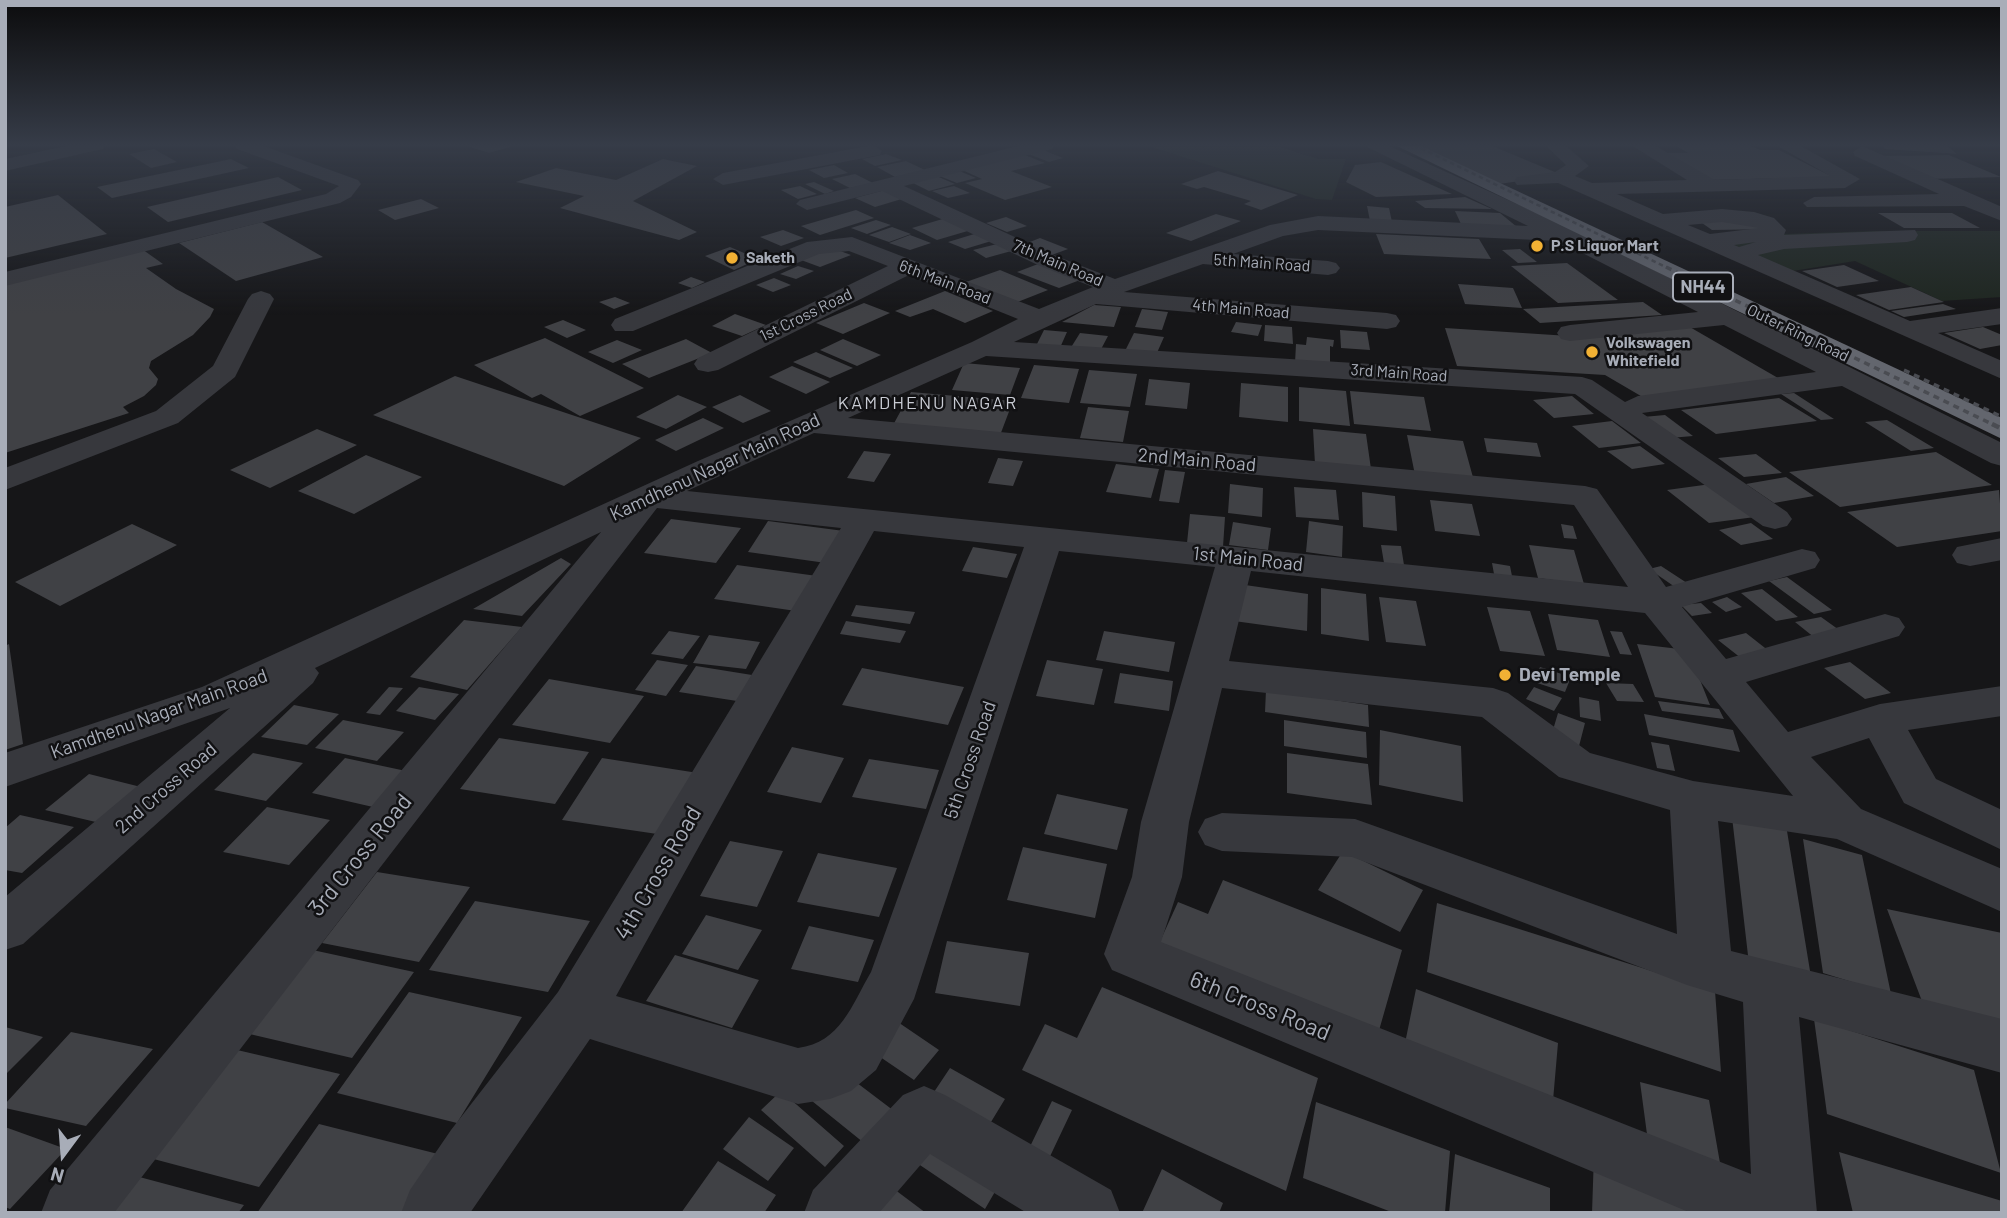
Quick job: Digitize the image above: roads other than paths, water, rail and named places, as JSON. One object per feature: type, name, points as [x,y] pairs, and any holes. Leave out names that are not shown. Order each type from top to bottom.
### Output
[{"type":"highway","name":"Outer Ring Road","points":[[1525,202],[2002,430]]},
{"type":"highway","name":"Outer Ring Road","points":[[1589,202],[1875,343]]},
{"type":"street","points":[[5,279],[321,202]]},
{"type":"street","points":[[807,204],[817,202]]},
{"type":"street","name":"7th Main Road","points":[[921,202],[1048,261],[1105,292]]},
{"type":"street","points":[[1509,202],[1564,234],[2002,456]]},
{"type":"street","points":[[1638,202],[1657,221],[1996,366]]},
{"type":"street","points":[[1967,202],[2002,215]]},
{"type":"street","points":[[1657,221],[1722,216],[1761,220],[1775,230],[1774,233],[1704,242]]},
{"type":"street","name":"Kamdhenu Nagar Main Road","points":[[5,769],[216,696],[326,648],[810,423],[982,348],[1039,318],[1278,230],[1318,223],[1564,234]]},
{"type":"street","points":[[1732,255],[1784,242],[1907,235]]},
{"type":"street","name":"6th Main Road","points":[[624,325],[815,247],[852,244],[1039,318]]},
{"type":"street","name":"5th Main Road","points":[[1197,258],[1328,268]]},
{"type":"street","name":"1st Cross Road","points":[[708,364],[807,313],[906,267]]},
{"type":"street","name":"4th Main Road","points":[[1105,292],[1387,321]]},
{"type":"street","points":[[5,480],[167,417],[225,371],[261,299]]},
{"type":"street","points":[[1570,333],[1728,317]]},
{"type":"street","points":[[1908,328],[2002,317]]},
{"type":"street","name":"3rd Main Road","points":[[982,348],[1582,386],[1775,519]]},
{"type":"street","points":[[1638,405],[1846,377]]},
{"type":"street","name":"2nd Main Road","points":[[810,423],[1585,496],[1657,602]]},
{"type":"street","name":"1st Main Road","points":[[648,497],[1657,602]]},
{"type":"street","name":"3rd Cross Road","points":[[73,1213],[648,497]]},
{"type":"street","name":"4th Cross Road","points":[[433,1213],[473,1152],[578,1010],[863,520]]},
{"type":"street","name":"5th Cross Road","points":[[578,1010],[798,1076],[830,1071],[856,1051],[895,982],[1045,539]]},
{"type":"street","name":"6th Cross Road","points":[[1236,558],[1165,822],[1157,877],[1131,954],[1769,1213]]},
{"type":"street","points":[[1802,560],[1657,602],[1779,751],[1844,821]]},
{"type":"street","points":[[1717,676],[1885,627]]},
{"type":"street","name":"2nd Cross Road","points":[[5,928],[326,648]]},
{"type":"street","points":[[1206,672],[1493,703],[1575,765],[1693,799],[1844,821],[2002,891]]},
{"type":"street","points":[[1779,751],[1880,719],[2002,701]]},
{"type":"street","points":[[1880,719],[1920,791],[2002,831]]},
{"type":"street","points":[[1693,799],[1706,968]]},
{"type":"street","points":[[1222,832],[1355,838],[1706,968],[2002,1046]]},
{"type":"street","points":[[1769,985],[1785,1213]]},
{"type":"street","points":[[836,1213],[925,1116],[1088,1213]]},
{"type":"railway","points":[[1531,202],[1670,269]]},
{"type":"railway","points":[[1666,267],[1996,426]]},
{"type":"railway","points":[[1904,370],[2002,417]]},
{"type":"railway","points":[[1992,424],[1996,426]]},
{"type":"railway","points":[[1996,426],[2002,429]]},
{"type":"place","name":"P.S Liquor Mart","points":[[1537,246]]},
{"type":"place","name":"Saketh","points":[[732,258]]},
{"type":"place","name":"Volkswagen Whitefield","points":[[1592,352]]},
{"type":"place","name":"Devi Temple","points":[[1505,675]]},
{"type":"district","name":"KAMDHENU NAGAR","points":[[928,403]]}]
